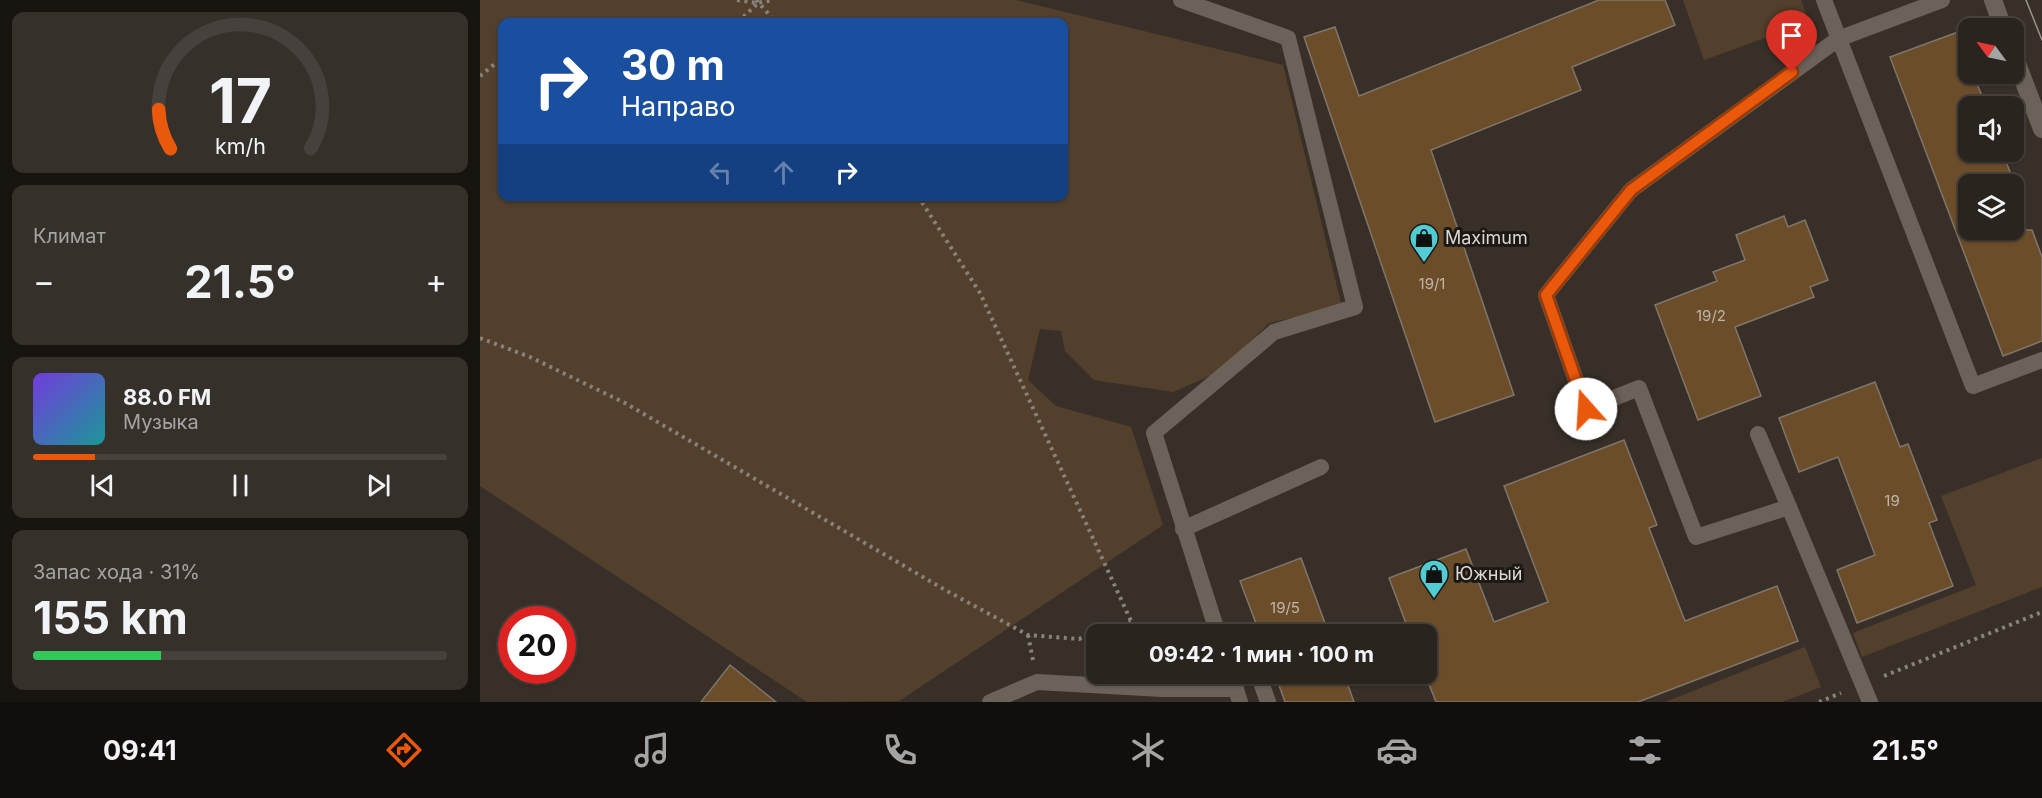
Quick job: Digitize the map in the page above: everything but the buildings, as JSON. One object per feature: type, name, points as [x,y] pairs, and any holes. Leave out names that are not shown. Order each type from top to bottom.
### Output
[{"type":"street","points":[[1992,0],[1999,18]]},
{"type":"street","points":[[2024,82],[2042,129]]},
{"type":"lane","points":[[1180,0],[1288,38],[1355,307],[1274,332],[1154,433],[1215,624]]},
{"type":"lane","points":[[1824,0],[1973,386],[2042,360]]},
{"type":"lane","points":[[1788,507],[1696,537],[1640,388],[1586,409],[1546,295],[1631,190],[1838,39],[1942,0]]},
{"type":"lane","points":[[1758,434],[1870,702]]},
{"type":"lane","points":[[1183,529],[1321,467]]},
{"type":"lane","points":[[990,702],[1037,682],[1162,689],[1235,688]]},
{"type":"lane","points":[[1262,684],[1268,702]]},
{"type":"path","points":[[737,0],[756,2],[774,0]]},
{"type":"path","points":[[742,18],[756,2]]},
{"type":"path","points":[[756,2],[772,18]]},
{"type":"path","points":[[480,76],[498,61]]},
{"type":"path","points":[[480,338],[530,357],[625,403],[947,591],[1028,635],[1079,639],[1131,622],[980,293],[921,201]]},
{"type":"path","points":[[1820,702],[2042,612]]},
{"type":"shaded area","points":[[480,0],[1016,0],[1283,65],[1342,307],[1269,323],[1221,371],[1173,392],[1094,380],[1065,351],[1061,331],[1040,329],[1028,380],[1056,406],[1131,427],[1163,525],[899,701],[807,702],[480,486]]},
{"type":"shaded area","points":[[1683,0],[1801,0],[1809,22],[1704,60]]},
{"type":"shaded area","points":[[2042,458],[2042,587],[1862,657],[1853,633],[1976,585],[1941,496]]},
{"type":"shaded area","points":[[1805,647],[1821,687],[1782,702],[1665,702]]},
{"type":"tram line","points":[[2026,0],[2042,40]]},
{"type":"place","name":"Maximum","points":[[1424,264]]},
{"type":"place","name":"Южный","points":[[1434,600]]},
{"type":"route","points":[[1586,409],[1546,295],[1631,190],[1792,72]]}]
